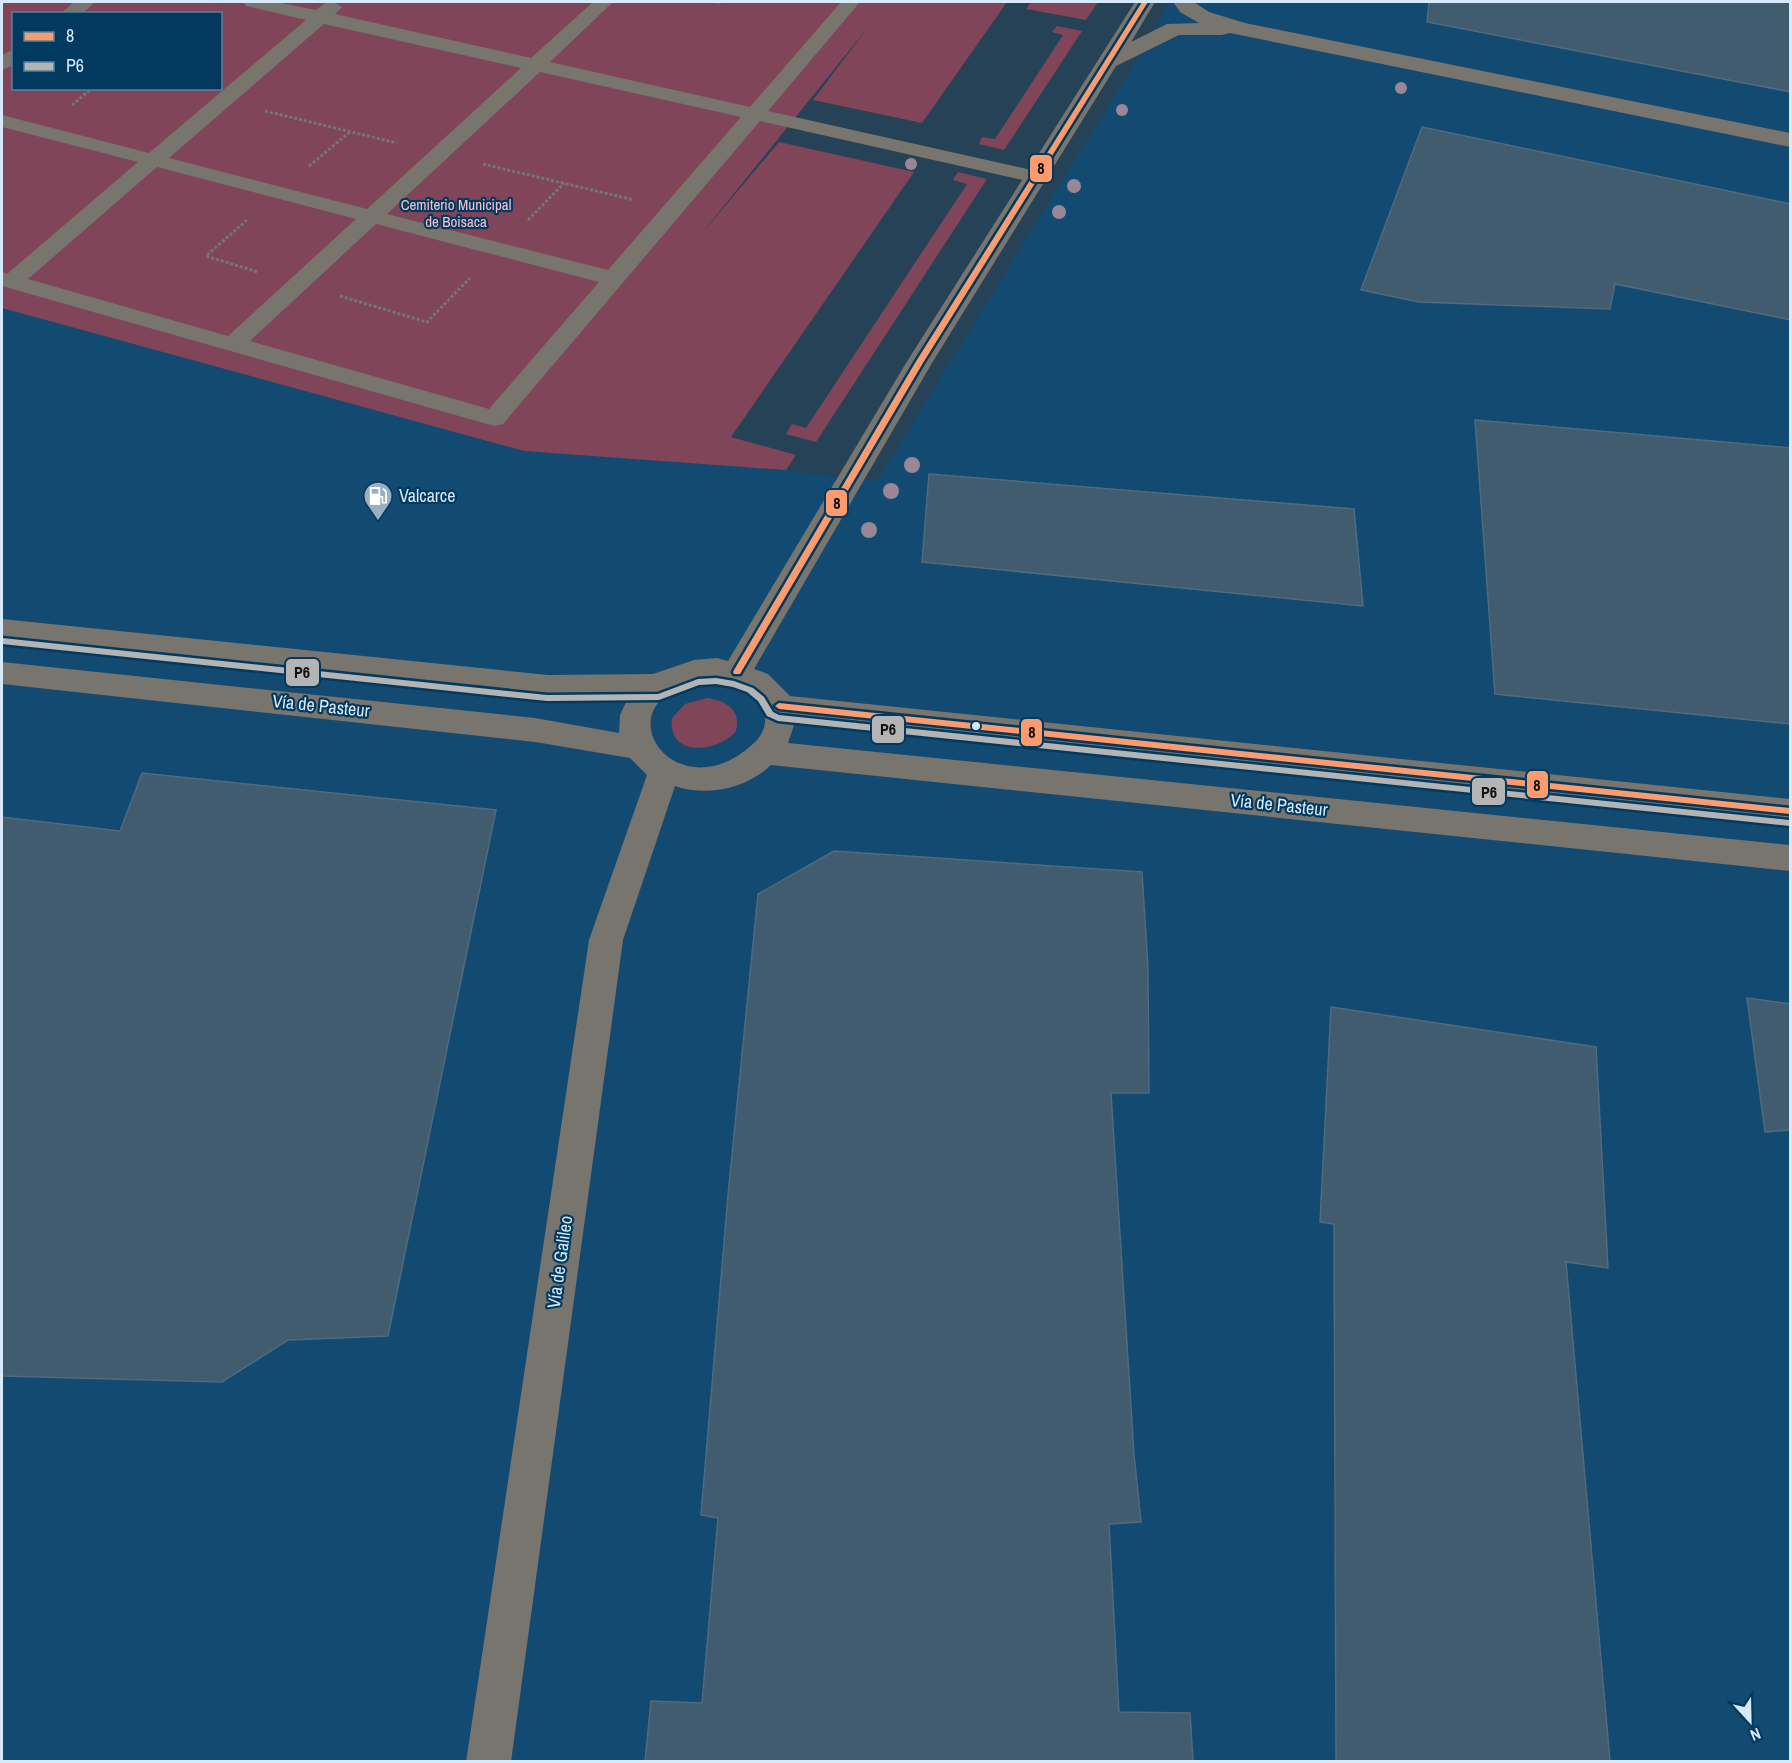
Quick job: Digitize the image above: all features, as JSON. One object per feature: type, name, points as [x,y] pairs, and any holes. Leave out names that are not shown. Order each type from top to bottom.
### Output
[{"type":"street","points":[[737,672],[919,363],[1144,2]]},
{"type":"street","points":[[1107,62],[1184,23],[1181,4]]},
{"type":"street","points":[[1181,4],[1241,29],[1791,140]]},
{"type":"street","points":[[1129,26],[1241,29]]},
{"type":"street","points":[[2,629],[548,686],[658,685]]},
{"type":"street","points":[[717,669],[737,672],[763,685],[779,706],[782,722],[778,739],[767,753],[750,766],[717,777],[682,777],[651,760],[633,732],[635,715],[643,699],[658,685],[695,670],[717,669]]},
{"type":"street","name":"Vía de Pasteur","points":[[2,673],[534,730],[651,760]]},
{"type":"street","points":[[779,706],[1791,811]]},
{"type":"street","name":"Vía de Pasteur","points":[[767,753],[1791,858]]},
{"type":"street","name":"Vía de Galileo","points":[[488,1761],[606,940],[651,760]]},
{"type":"lane","points":[[72,12],[85,2]]},
{"type":"lane","points":[[253,2],[1036,177]]},
{"type":"lane","points":[[6,280],[153,160],[339,2]]},
{"type":"lane","points":[[233,344],[604,2]]},
{"type":"lane","points":[[6,280],[495,418],[756,115],[850,2]]},
{"type":"lane","points":[[2,121],[615,279]]},
{"type":"path","points":[[717,2],[723,2]]},
{"type":"shaded area","points":[[1168,2],[1790,2],[1790,1761],[2,1761],[2,308],[524,451],[786,470],[877,481],[1157,27]]},
{"type":"green space","name":"Cemiterio Municipal de Boisaca","points":[[2,2],[1007,2],[922,123],[813,100],[869,26],[698,238],[779,142],[914,172],[731,437],[796,455],[786,470],[524,451],[2,308]]},
{"type":"green space","points":[[1031,2],[1098,2],[1086,20],[1026,9]]},
{"type":"green space","points":[[1057,26],[1082,31],[1004,150],[979,144],[982,137],[995,139],[1063,35],[1052,32]]},
{"type":"green space","points":[[958,172],[987,179],[816,442],[786,434],[792,424],[806,428],[967,184],[953,180]]},
{"type":"green space","points":[[707,698],[720,701],[730,707],[736,717],[736,731],[718,744],[695,748],[685,745],[677,740],[673,731],[672,718],[685,704]]},
{"type":"building","points":[[1429,2],[1791,2],[1791,92],[1427,22]]},
{"type":"building","points":[[1422,127],[1791,204],[1791,320],[1615,284],[1610,309],[1419,302],[1361,290]]},
{"type":"building","points":[[1475,420],[1791,448],[1791,724],[1495,694]]},
{"type":"building","points":[[929,474],[1354,509],[1363,606],[922,562]]},
{"type":"building","points":[[142,773],[496,810],[388,1336],[288,1340],[222,1382],[2,1376],[2,817],[120,831]]},
{"type":"building","points":[[834,851],[1142,872],[1148,968],[1149,1093],[1111,1093],[1134,1454],[1141,1522],[1109,1524],[1119,1712],[1190,1713],[1193,1761],[645,1761],[651,1701],[702,1703],[718,1518],[701,1515],[728,1195],[758,894]]},
{"type":"building","points":[[1747,998],[1791,1004],[1791,1130],[1765,1132]]},
{"type":"building","points":[[1331,1007],[1596,1047],[1608,1268],[1566,1262],[1610,1761],[1336,1761],[1334,1224],[1320,1222]]},
{"type":"transit line","name":"8","points":[[737,672],[919,363],[1145,2]]},
{"type":"transit line","name":"P6","points":[[2,641],[547,698],[659,697],[698,682],[716,681],[750,690],[761,699],[770,714],[778,718],[1789,823]]},
{"type":"transit line","name":"8","points":[[779,706],[1790,811]]},
{"type":"place","name":"Valcarce","points":[[378,522]]}]
